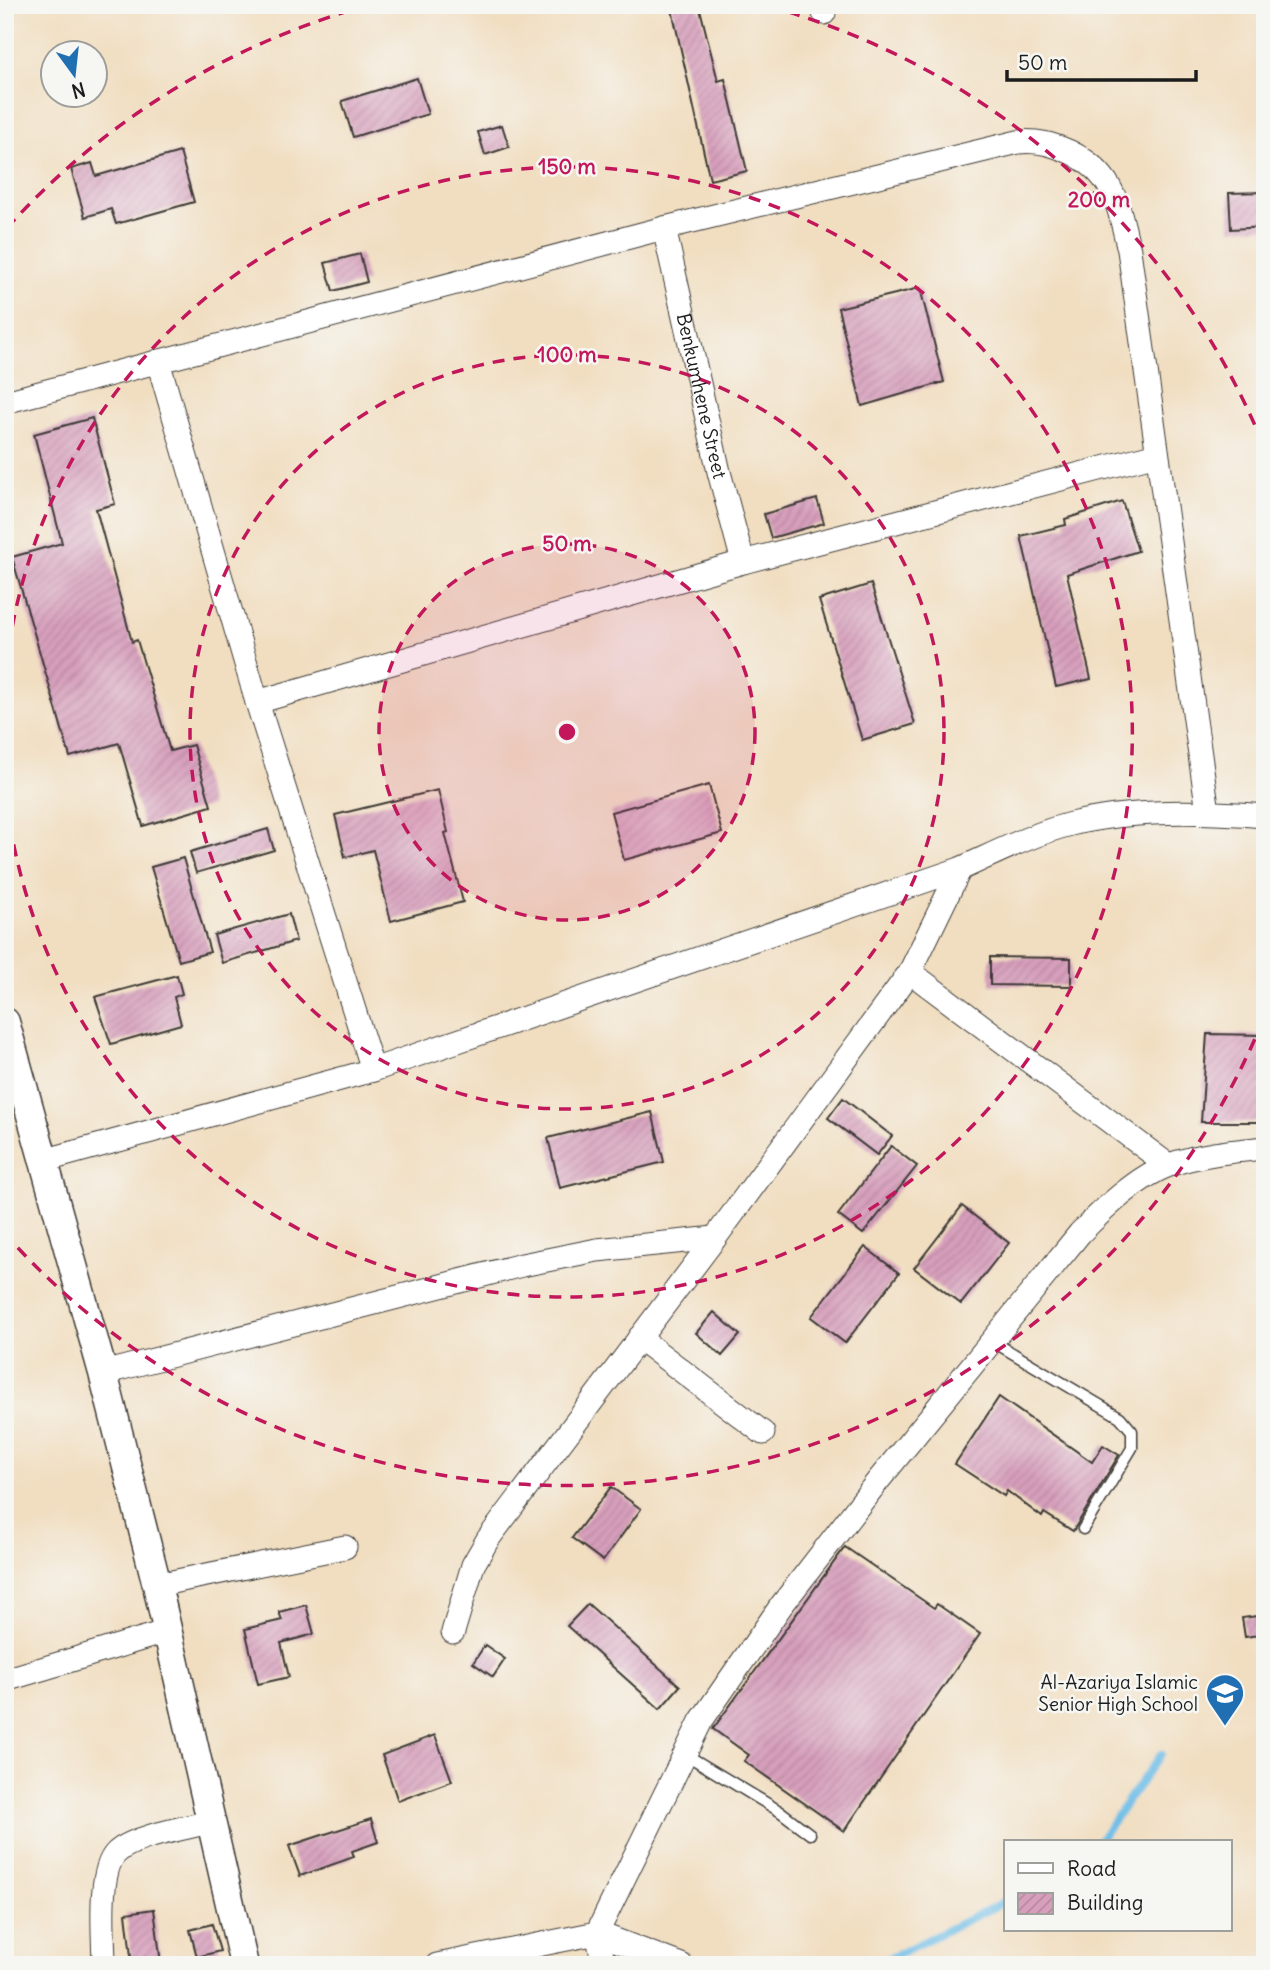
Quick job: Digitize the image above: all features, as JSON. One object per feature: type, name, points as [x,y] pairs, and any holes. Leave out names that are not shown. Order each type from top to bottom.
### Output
[{"type":"street","points":[[5,402],[664,228],[1018,142],[1035,141],[1057,146],[1090,162],[1110,184],[1129,250],[1208,812]]},
{"type":"street","name":"Benkumhene Street","points":[[664,228],[692,342],[719,472],[743,562]]},
{"type":"street","points":[[158,361],[257,702],[373,1070]]},
{"type":"street","points":[[257,702],[743,562],[1157,454]]},
{"type":"street","points":[[43,1161],[373,1070],[960,869],[1040,834],[1079,822],[1098,818],[1208,812],[1265,816]]},
{"type":"street","points":[[453,1632],[473,1565],[488,1539],[715,1238],[910,972],[960,869]]},
{"type":"street","points":[[910,972],[1168,1165]]},
{"type":"street","points":[[5,1022],[103,1373],[157,1586],[244,1965]]},
{"type":"street","points":[[604,1965],[597,1933],[701,1721],[782,1606],[877,1482],[1080,1233],[1110,1203],[1168,1165],[1217,1153],[1265,1148]]},
{"type":"street","points":[[103,1373],[523,1265],[597,1251],[715,1238]]},
{"type":"street","points":[[639,1338],[763,1433]]},
{"type":"street","points":[[157,1586],[345,1547]]},
{"type":"street","points":[[5,1680],[168,1631]]},
{"type":"street","points":[[104,1965],[105,1871],[116,1853],[136,1842],[213,1821]]},
{"type":"street","points":[[438,1965],[597,1933],[681,1965]]},
{"type":"lane","points":[[992,1341],[1120,1417],[1132,1431],[1132,1448],[1083,1529]]},
{"type":"lane","points":[[685,1754],[781,1811],[810,1834]]},
{"type":"building","points":[[671,5],[699,5],[718,81],[725,79],[747,171],[710,180]]},
{"type":"building","points":[[417,78],[428,114],[353,137],[342,101]]},
{"type":"building","points":[[502,125],[509,147],[485,155],[478,132]]},
{"type":"building","points":[[180,152],[194,202],[116,224],[111,209],[85,217],[71,169],[92,163],[96,176]]},
{"type":"building","points":[[1265,192],[1265,227],[1231,229],[1229,193]]},
{"type":"building","points":[[360,254],[367,282],[333,291],[325,263]]},
{"type":"building","points":[[920,288],[944,382],[862,406],[838,308]]},
{"type":"building","points":[[92,418],[115,504],[96,509],[132,642],[137,640],[170,751],[193,745],[211,806],[143,826],[119,743],[70,757],[12,557],[62,543],[34,434]]},
{"type":"building","points":[[817,499],[824,523],[771,538],[764,514]]},
{"type":"building","points":[[1122,501],[1138,551],[1067,574],[1091,679],[1056,687],[1021,536],[1066,525],[1065,519]]},
{"type":"building","points":[[871,584],[915,724],[862,740],[819,600]]},
{"type":"building","points":[[709,785],[722,833],[624,860],[611,812]]},
{"type":"building","points":[[438,790],[448,832],[445,833],[463,902],[391,921],[373,850],[345,857],[335,815]]},
{"type":"building","points":[[268,829],[274,850],[196,873],[190,852]]},
{"type":"building","points":[[183,858],[210,952],[179,961],[151,867]]},
{"type":"building","points":[[289,914],[296,941],[222,963],[214,935]]},
{"type":"building","points":[[990,957],[1071,958],[1071,986],[990,985]]},
{"type":"building","points":[[177,975],[182,994],[174,997],[181,1024],[111,1044],[95,997]]},
{"type":"building","points":[[1207,1034],[1265,1035],[1265,1122],[1201,1122]]},
{"type":"building","points":[[843,1098],[892,1136],[877,1155],[828,1118]]},
{"type":"building","points":[[652,1112],[664,1162],[560,1188],[548,1138]]},
{"type":"building","points":[[891,1146],[917,1166],[863,1234],[838,1215]]},
{"type":"building","points":[[962,1206],[1009,1243],[961,1304],[914,1268]]},
{"type":"building","points":[[865,1247],[899,1273],[845,1343],[811,1317]]},
{"type":"building","points":[[714,1312],[740,1335],[722,1356],[696,1333]]},
{"type":"building","points":[[999,1397],[1092,1462],[1103,1445],[1119,1455],[1073,1531],[1044,1513],[1042,1517],[1007,1491],[1004,1496],[955,1464]]},
{"type":"building","points":[[611,1487],[641,1509],[603,1561],[572,1538]]},
{"type":"building","points":[[845,1547],[934,1608],[937,1604],[980,1634],[844,1831],[744,1761],[749,1755],[713,1729]]},
{"type":"building","points":[[588,1604],[680,1686],[660,1709],[567,1626]]},
{"type":"building","points":[[306,1605],[314,1634],[281,1643],[289,1677],[258,1684],[245,1629],[282,1620],[279,1612]]},
{"type":"building","points":[[1265,1615],[1265,1634],[1245,1637],[1242,1618]]},
{"type":"building","points":[[485,1645],[505,1659],[493,1677],[473,1663]]},
{"type":"building","points":[[435,1735],[452,1781],[398,1801],[382,1755]]},
{"type":"building","points":[[371,1819],[378,1842],[352,1851],[354,1857],[300,1876],[289,1846]]},
{"type":"building","points":[[154,1909],[161,1963],[132,1965],[126,1913]]},
{"type":"building","points":[[212,1924],[220,1951],[197,1957],[190,1930]]},
{"type":"waterway","points":[[1099,1840],[1161,1754]]},
{"type":"waterway","points":[[876,1965],[1004,1902]]},
{"type":"place","name":"Al-Azariya Islamic Senior High School","points":[[1225,1727]]}]
